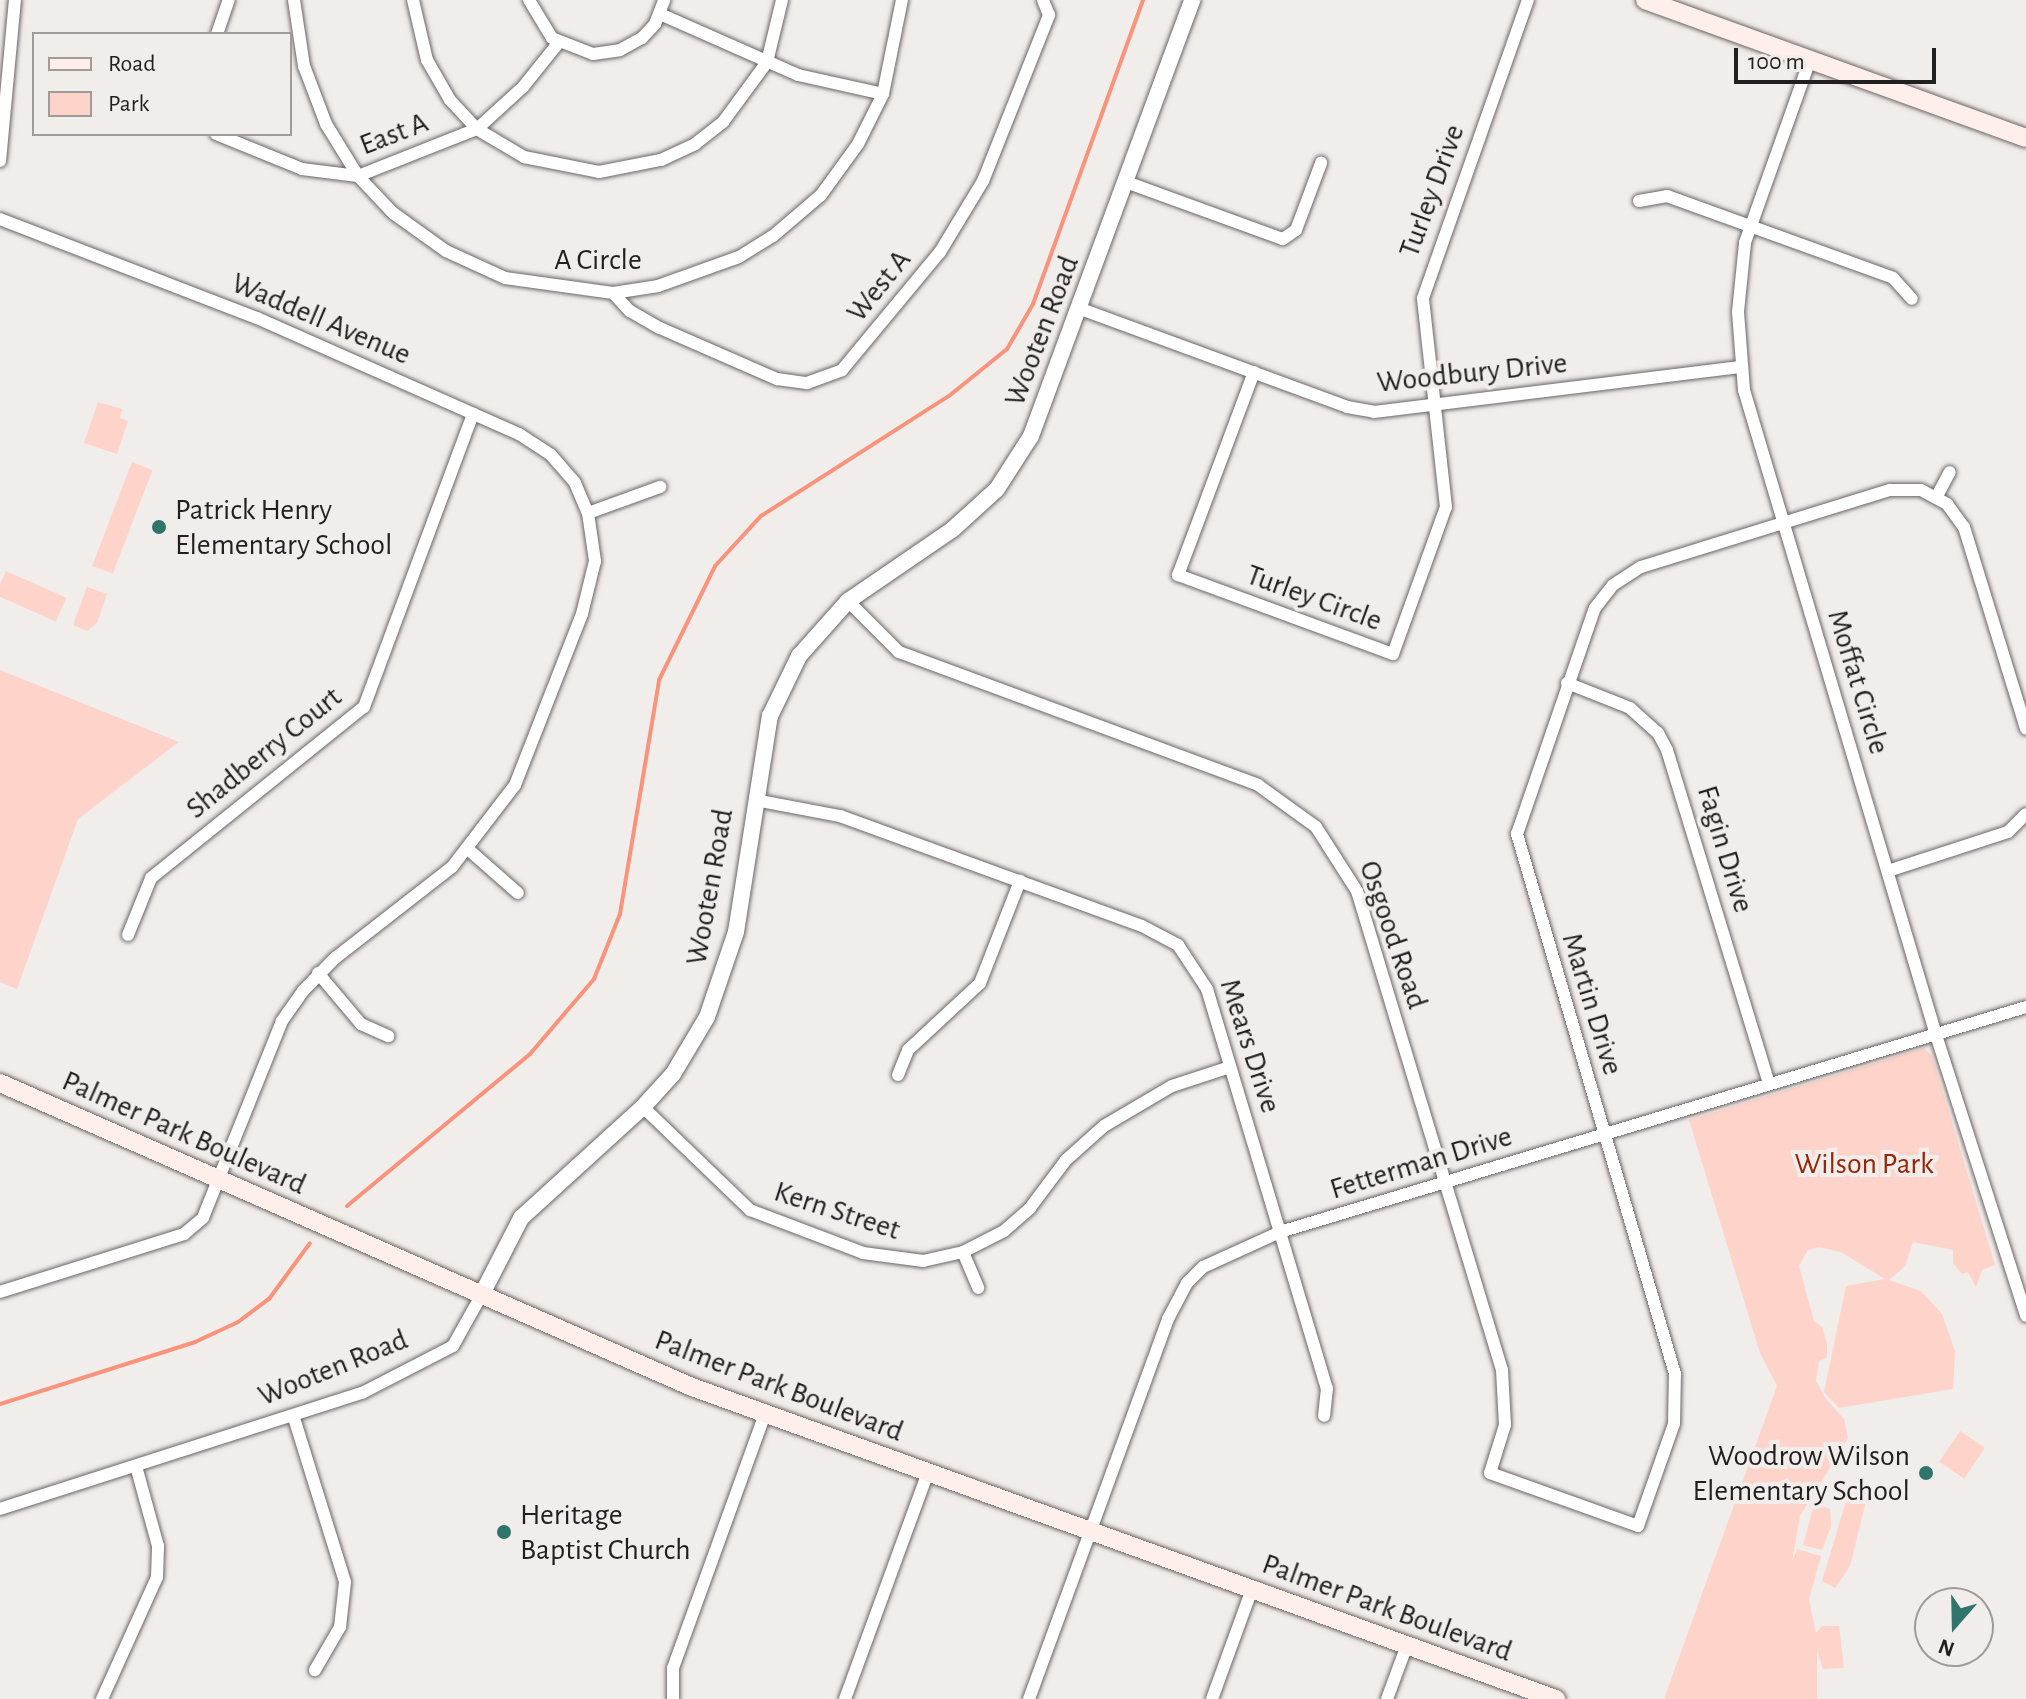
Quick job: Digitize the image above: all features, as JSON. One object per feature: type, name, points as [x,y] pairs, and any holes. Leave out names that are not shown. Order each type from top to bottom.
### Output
[{"type":"main road","points":[[1645,0],[2026,138]]},
{"type":"main road","name":"Palmer Park Boulevard","points":[[0,1083],[765,1414],[1556,1699]]},
{"type":"street","points":[[218,32],[229,0]]},
{"type":"street","name":"A Circle","points":[[294,0],[309,84],[336,144],[358,176],[410,226],[463,261],[533,285],[613,293],[700,273],[773,236],[836,176],[883,94],[902,0]]},
{"type":"street","points":[[413,0],[427,60],[450,100],[477,129],[508,150],[560,168],[599,172],[643,166],[678,153],[709,134],[737,108],[767,62],[782,0]]},
{"type":"street","points":[[529,0],[541,25],[559,42],[586,53],[611,53],[642,38],[660,14],[664,0]]},
{"type":"street","name":"West A","points":[[613,293],[630,311],[660,328],[777,379],[807,383],[842,370],[940,252],[983,181],[1049,15],[1043,0]]},
{"type":"street","name":"Wooten Road","points":[[0,1509],[294,1418],[362,1393],[442,1354],[462,1337],[508,1238],[536,1199],[643,1107],[691,1046],[719,989],[736,932],[761,752],[783,687],[799,656],[848,601],[953,529],[997,489],[1037,423],[1192,0]]},
{"type":"street","name":"Turley Drive","points":[[1436,405],[1423,298],[1528,0]]},
{"type":"street","points":[[0,3],[14,2],[0,161]]},
{"type":"street","points":[[660,14],[767,62],[832,85],[883,94]]},
{"type":"street","name":"East A","points":[[221,136],[302,169],[358,176],[477,129],[523,87],[559,42]]},
{"type":"street","name":"Moffat Circle","points":[[1810,60],[1750,226],[1739,286],[1740,367],[1749,413],[1936,1035],[2026,1316]]},
{"type":"street","points":[[1126,182],[1283,239],[1296,230],[1321,163]]},
{"type":"street","points":[[1639,201],[1667,196],[1893,278],[1912,299]]},
{"type":"street","name":"Waddell Avenue","points":[[0,219],[257,318],[473,414],[551,455],[575,483],[588,513],[595,561],[582,614],[527,763],[469,850],[318,973],[282,1021],[222,1181],[203,1218],[184,1234],[0,1292]]},
{"type":"street","name":"Woodbury Drive","points":[[1081,309],[1360,410],[1436,405],[1740,367]]},
{"type":"street","name":"Turley Circle","points":[[1254,372],[1178,575],[1393,654],[1446,507],[1436,405]]},
{"type":"street","name":"Shadberry Court","points":[[128,935],[151,878],[364,707],[473,414]]},
{"type":"street","points":[[1950,472],[1937,496],[1964,527],[2026,729]]},
{"type":"street","points":[[588,513],[660,487]]},
{"type":"street","name":"Martin Drive","points":[[1543,1492],[1638,1526],[1674,1424],[1675,1374],[1517,834],[1595,608],[1625,576],[1783,524],[1890,490],[1921,490],[1937,496]]},
{"type":"street","name":"Osgood Road","points":[[848,601],[899,652],[1258,785],[1316,827],[1357,891],[1506,1392],[1505,1425],[1490,1473],[1543,1492]]},
{"type":"street","name":"Fagin Drive","points":[[1567,683],[1630,708],[1658,733],[1667,750],[1769,1083]]},
{"type":"street","name":"Mears Drive","points":[[755,800],[840,816],[1142,926],[1178,945],[1207,989],[1327,1388],[1324,1416]]},
{"type":"street","points":[[1888,871],[2008,832],[2026,814]]},
{"type":"street","points":[[469,850],[518,893]]},
{"type":"street","points":[[898,1075],[908,1050],[980,983],[1020,881]]},
{"type":"street","points":[[318,973],[361,1024],[388,1036]]},
{"type":"street","name":"Fetterman Drive","points":[[1029,1699],[1175,1301],[1203,1267],[1280,1232],[2026,1007]]},
{"type":"street","name":"Kern Street","points":[[643,1107],[738,1200],[765,1217],[883,1258],[923,1261],[963,1252],[1018,1221],[1066,1160],[1104,1126],[1172,1086],[1230,1067]]},
{"type":"street","points":[[963,1252],[978,1288]]},
{"type":"street","points":[[673,1699],[673,1668],[765,1414]]},
{"type":"street","points":[[294,1418],[345,1582],[340,1627],[315,1670]]},
{"type":"street","points":[[102,1699],[157,1577],[158,1546],[136,1466]]},
{"type":"street","points":[[845,1699],[928,1472]]},
{"type":"street","points":[[1212,1699],[1252,1589]]},
{"type":"street","points":[[1387,1699],[1407,1645]]},
{"type":"green space","points":[[98,402],[122,409],[120,418],[128,421],[117,454],[84,443]]},
{"type":"green space","points":[[132,462],[153,470],[113,574],[92,566]]},
{"type":"green space","points":[[6,571],[66,598],[56,622],[0,597],[0,584]]},
{"type":"green space","points":[[87,587],[107,594],[97,623],[87,631],[73,625]]},
{"type":"green space","points":[[0,670],[179,742],[78,819],[17,989],[0,982]]},
{"type":"green space","name":"Wilson Park","points":[[1924,1048],[1932,1056],[1995,1265],[1982,1270],[1976,1287],[1968,1272],[1962,1274],[1953,1263],[1953,1250],[1913,1242],[1905,1266],[1889,1280],[1921,1291],[1942,1314],[1955,1351],[1953,1389],[1839,1408],[1824,1392],[1846,1286],[1885,1279],[1841,1252],[1818,1247],[1808,1250],[1799,1266],[1814,1321],[1822,1327],[1827,1343],[1827,1357],[1819,1361],[1816,1381],[1826,1399],[1844,1419],[1848,1438],[1800,1516],[1792,1562],[1797,1549],[1821,1556],[1809,1599],[1816,1633],[1822,1626],[1839,1626],[1844,1668],[1823,1669],[1817,1651],[1817,1699],[1664,1699],[1777,1386],[1760,1353],[1689,1120]]},
{"type":"green space","points":[[1960,1431],[1985,1448],[1964,1478],[1939,1462]]},
{"type":"green space","points":[[1851,1485],[1868,1493],[1850,1566],[1835,1588],[1822,1581]]},
{"type":"green space","points":[[1814,1504],[1830,1509],[1831,1526],[1822,1550],[1803,1545]]},
{"type":"waterway","points":[[347,1206],[530,1054],[594,979],[620,914],[659,680],[715,566],[761,516],[949,396],[1007,349],[1033,304],[1143,0]]},
{"type":"waterway","points":[[0,1404],[195,1342],[238,1322],[269,1299],[310,1243]]},
{"type":"place","name":"Patrick Henry Elementary School","points":[[159,527]]},
{"type":"place","name":"Woodrow Wilson Elementary School","points":[[1926,1473]]},
{"type":"place","name":"Heritage Baptist Church","points":[[504,1532]]}]
